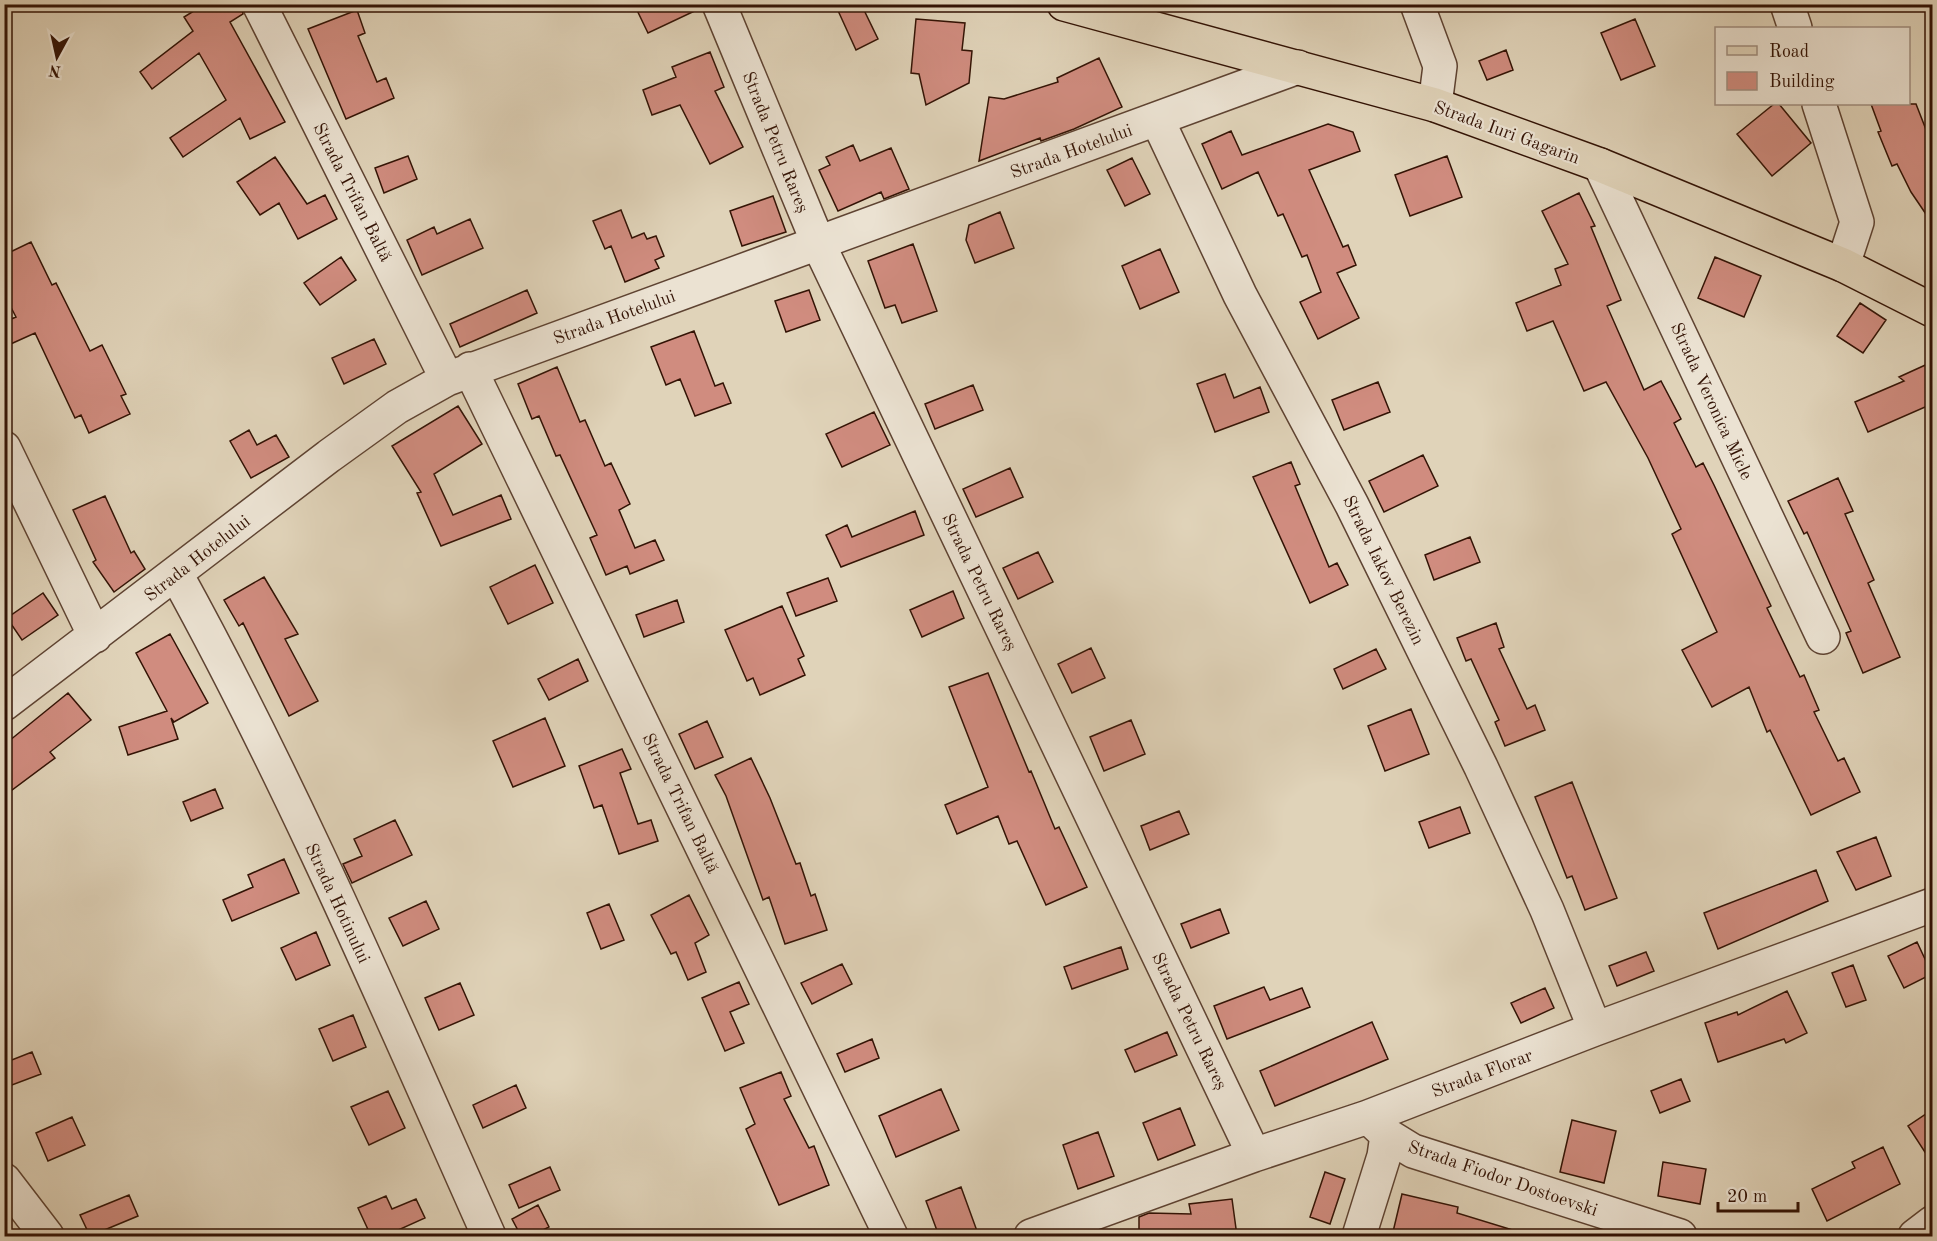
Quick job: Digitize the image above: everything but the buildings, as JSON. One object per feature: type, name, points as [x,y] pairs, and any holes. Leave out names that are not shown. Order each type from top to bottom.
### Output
[{"type":"main road","name":"Strada Iuri Gagarin","points":[[1064,4],[1435,105],[1600,165],[1843,265],[1932,310]]},
{"type":"street","name":"Strada Trifan Baltă","points":[[259,4],[459,374],[891,1236]]},
{"type":"street","name":"Strada Petru Rareș","points":[[719,4],[819,245],[1254,1155]]},
{"type":"street","points":[[1417,4],[1440,66],[1435,105]]},
{"type":"street","points":[[1787,4],[1795,27]]},
{"type":"street","name":"Strada Hotelului","points":[[4,704],[329,456],[397,407],[459,374],[819,245],[1298,67]]},
{"type":"street","points":[[1819,105],[1857,222],[1843,265]]},
{"type":"street","name":"Strada Iakov Berezin","points":[[1157,119],[1240,295],[1352,505],[1481,766],[1547,910],[1595,1029]]},
{"type":"street","name":"Strada Veronica Micle","points":[[1600,165],[1823,637]]},
{"type":"street","points":[[4,448],[95,636]]},
{"type":"street","name":"Strada Hotinului","points":[[176,574],[219,651],[282,781],[489,1236]]},
{"type":"street","name":"Strada Florar","points":[[1031,1236],[1254,1155],[1377,1126],[1595,1029],[1932,905]]},
{"type":"street","points":[[1359,1236],[1384,1156],[1377,1126]]},
{"type":"street","name":"Strada Fiodor Dostoevski","points":[[1377,1126],[1413,1151],[1680,1236]]},
{"type":"street","points":[[4,1180],[47,1236]]},
{"type":"street","points":[[1915,1236],[1932,1223]]}]
